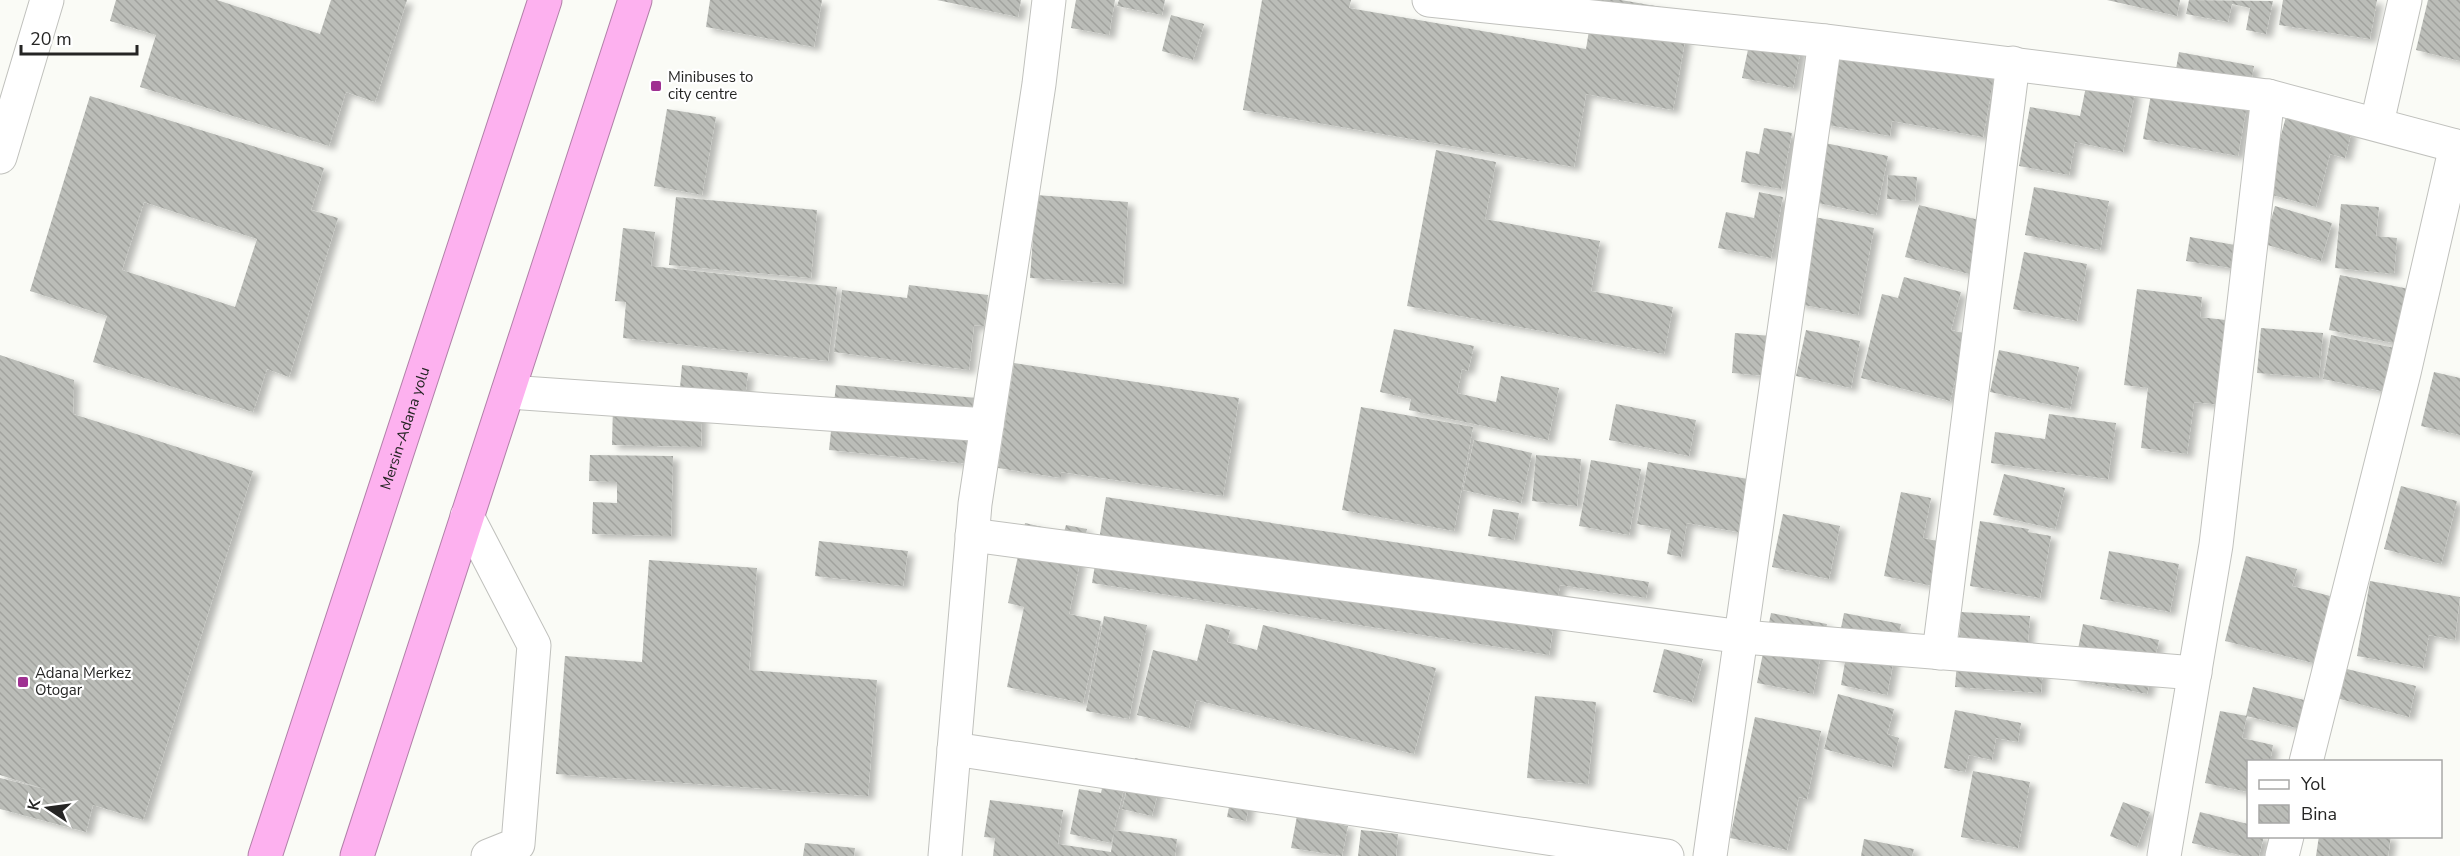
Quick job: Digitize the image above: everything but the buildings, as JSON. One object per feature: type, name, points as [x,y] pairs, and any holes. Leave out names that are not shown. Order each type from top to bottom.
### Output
[{"type":"highway","points":[[357,856],[635,0]]},
{"type":"highway","name":"Mersin-Adana yolu","points":[[265,856],[539,5]]},
{"type":"street","points":[[0,157],[47,0]]},
{"type":"street","points":[[945,856],[972,535],[1039,84],[1049,0]]},
{"type":"street","points":[[2377,123],[2405,0]]},
{"type":"street","points":[[1442,1],[1684,13],[1825,41],[2268,96],[2458,146],[2401,385],[2307,760]]},
{"type":"street","points":[[1710,856],[1743,637],[1825,41]]},
{"type":"street","points":[[1939,653],[2013,63]]},
{"type":"street","points":[[2164,856],[2216,545],[2268,96]]},
{"type":"street","points":[[508,392],[987,425]]},
{"type":"street","points":[[467,516],[534,645],[518,844],[488,856]]},
{"type":"street","points":[[972,535],[1743,637],[2195,673]]},
{"type":"street","points":[[954,749],[1666,856]]},
{"type":"street","points":[[2282,856],[2287,838]]},
{"type":"place","name":"Minibuses to city centre","points":[[656,86]]},
{"type":"place","name":"Adana Merkez Otogar","points":[[23,682]]}]
